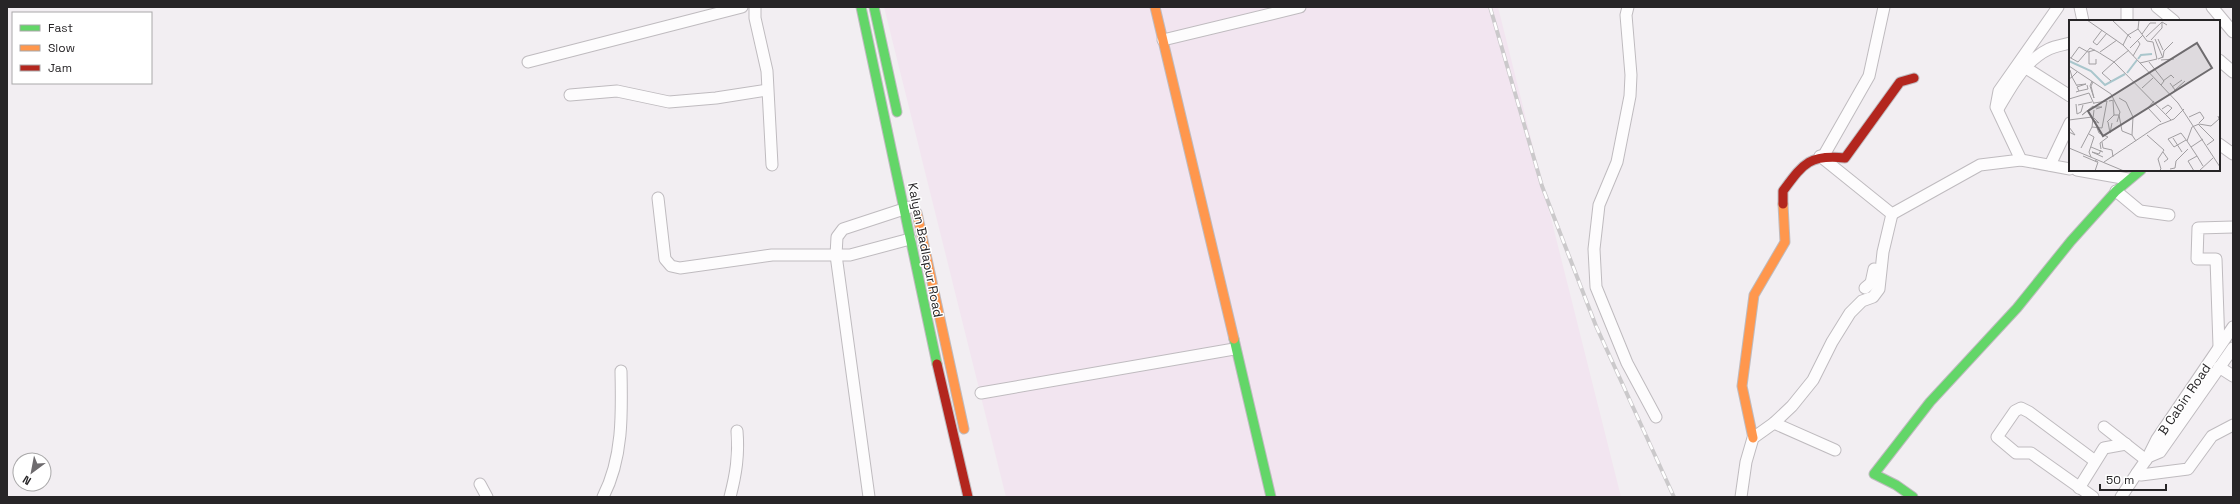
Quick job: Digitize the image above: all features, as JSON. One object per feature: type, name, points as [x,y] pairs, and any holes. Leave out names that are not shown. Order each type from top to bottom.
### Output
[{"type":"street","points":[[528,62],[742,7]]},
{"type":"street","points":[[755,7],[755,18],[767,71],[772,165]]},
{"type":"street","name":"Kalyan Badlapur Road","points":[[861,7],[938,307],[966,438]]},
{"type":"street","points":[[874,7],[900,124]]},
{"type":"street","points":[[1156,7],[1234,349],[1271,497]]},
{"type":"street","points":[[1163,40],[1300,7]]},
{"type":"street","points":[[1628,7],[1626,15],[1631,75],[1630,96],[1617,162],[1599,205],[1594,249],[1596,287],[1627,363],[1656,417]]},
{"type":"street","points":[[1822,155],[1870,76],[1884,7]]},
{"type":"street","points":[[2021,160],[1998,110],[1999,91],[2057,7]]},
{"type":"street","points":[[2080,7],[2083,20]]},
{"type":"street","points":[[2127,7],[2127,20]]},
{"type":"street","points":[[2157,7],[2173,20]]},
{"type":"street","points":[[2211,8],[2233,32]]},
{"type":"street","points":[[1998,110],[2017,77],[2026,68],[2048,49],[2069,43]]},
{"type":"street","points":[[2220,61],[2233,72]]},
{"type":"street","points":[[2026,68],[2069,95]]},
{"type":"street","points":[[1741,497],[1746,462],[1753,438],[1742,386],[1754,295],[1785,242],[1783,191],[1806,162],[1822,155],[1845,158],[1900,82],[1914,78]]},
{"type":"street","points":[[570,95],[617,91],[668,102],[716,98],[767,90]]},
{"type":"street","points":[[2050,165],[2069,125]]},
{"type":"street","points":[[2220,145],[2233,154]]},
{"type":"street","points":[[1822,155],[1892,214]]},
{"type":"street","points":[[1865,288],[1871,283],[1874,269],[1884,252],[1892,214],[1980,165],[2021,160],[2069,169]]},
{"type":"street","points":[[2083,171],[2128,179]]},
{"type":"street","points":[[1913,497],[1896,485],[1874,474],[1930,402],[2017,308],[2071,241],[2116,191],[2128,179],[2140,171]]},
{"type":"street","points":[[2116,191],[2140,211],[2170,215]]},
{"type":"street","points":[[658,198],[665,259],[673,267],[680,268],[779,255],[836,255],[869,251],[910,239]]},
{"type":"street","points":[[869,497],[836,255],[837,237],[842,228],[912,204]]},
{"type":"street","name":"Kalyan Badlapur Road","points":[[912,204],[910,239],[968,497]]},
{"type":"street","points":[[2219,346],[2216,259],[2197,259],[2198,228],[2233,227]]},
{"type":"street","points":[[1753,438],[1774,423],[1792,406],[1814,380],[1832,342],[1850,313],[1862,302],[1873,297],[1879,289],[1874,269]]},
{"type":"street","points":[[925,310],[938,307]]},
{"type":"street","name":"B Cabin Road","points":[[2121,497],[2147,459],[2157,439],[2233,327]]},
{"type":"street","points":[[2104,427],[2147,459],[2160,452],[2233,348]]},
{"type":"street","points":[[981,393],[1234,349]]},
{"type":"street","points":[[2219,367],[2233,376]]},
{"type":"street","points":[[603,497],[612,479],[616,463],[622,412],[621,371]]},
{"type":"street","points":[[2093,497],[2031,453],[2016,453],[1997,437],[1999,431],[2015,411],[2021,408],[2029,412],[2096,461]]},
{"type":"street","points":[[1774,423],[1835,450]]},
{"type":"street","points":[[2137,473],[2141,475],[2188,469],[2212,436],[2233,425]]},
{"type":"street","points":[[730,497],[739,454],[737,431]]},
{"type":"street","points":[[2079,488],[2106,447],[2126,444]]},
{"type":"street","points":[[480,484],[487,497]]},
{"type":"shaded area","points":[[884,7],[1498,7],[1621,497],[1006,497]]},
{"type":"railway","points":[[1490,7],[1542,186],[1596,326],[1674,497]]},
{"type":"traffic: fast","points":[[861,7],[937,364]]},
{"type":"traffic: fast","points":[[874,7],[897,112]]},
{"type":"traffic: fast","points":[[1913,497],[1896,485],[1874,474],[1930,402],[2017,308],[2071,241],[2116,191],[2140,171]]},
{"type":"traffic: fast","points":[[1234,339],[1271,497]]},
{"type":"traffic: slow","points":[[1155,7],[1234,339]]},
{"type":"traffic: slow","points":[[1753,438],[1742,386],[1754,295],[1785,242],[1783,204]]},
{"type":"traffic: slow","points":[[917,213],[964,429]]},
{"type":"traffic: jam","points":[[1783,204],[1783,191],[1802,168],[1808,163],[1823,158],[1845,158],[1900,82],[1914,78]]},
{"type":"traffic: jam","points":[[937,364],[968,497]]}]
